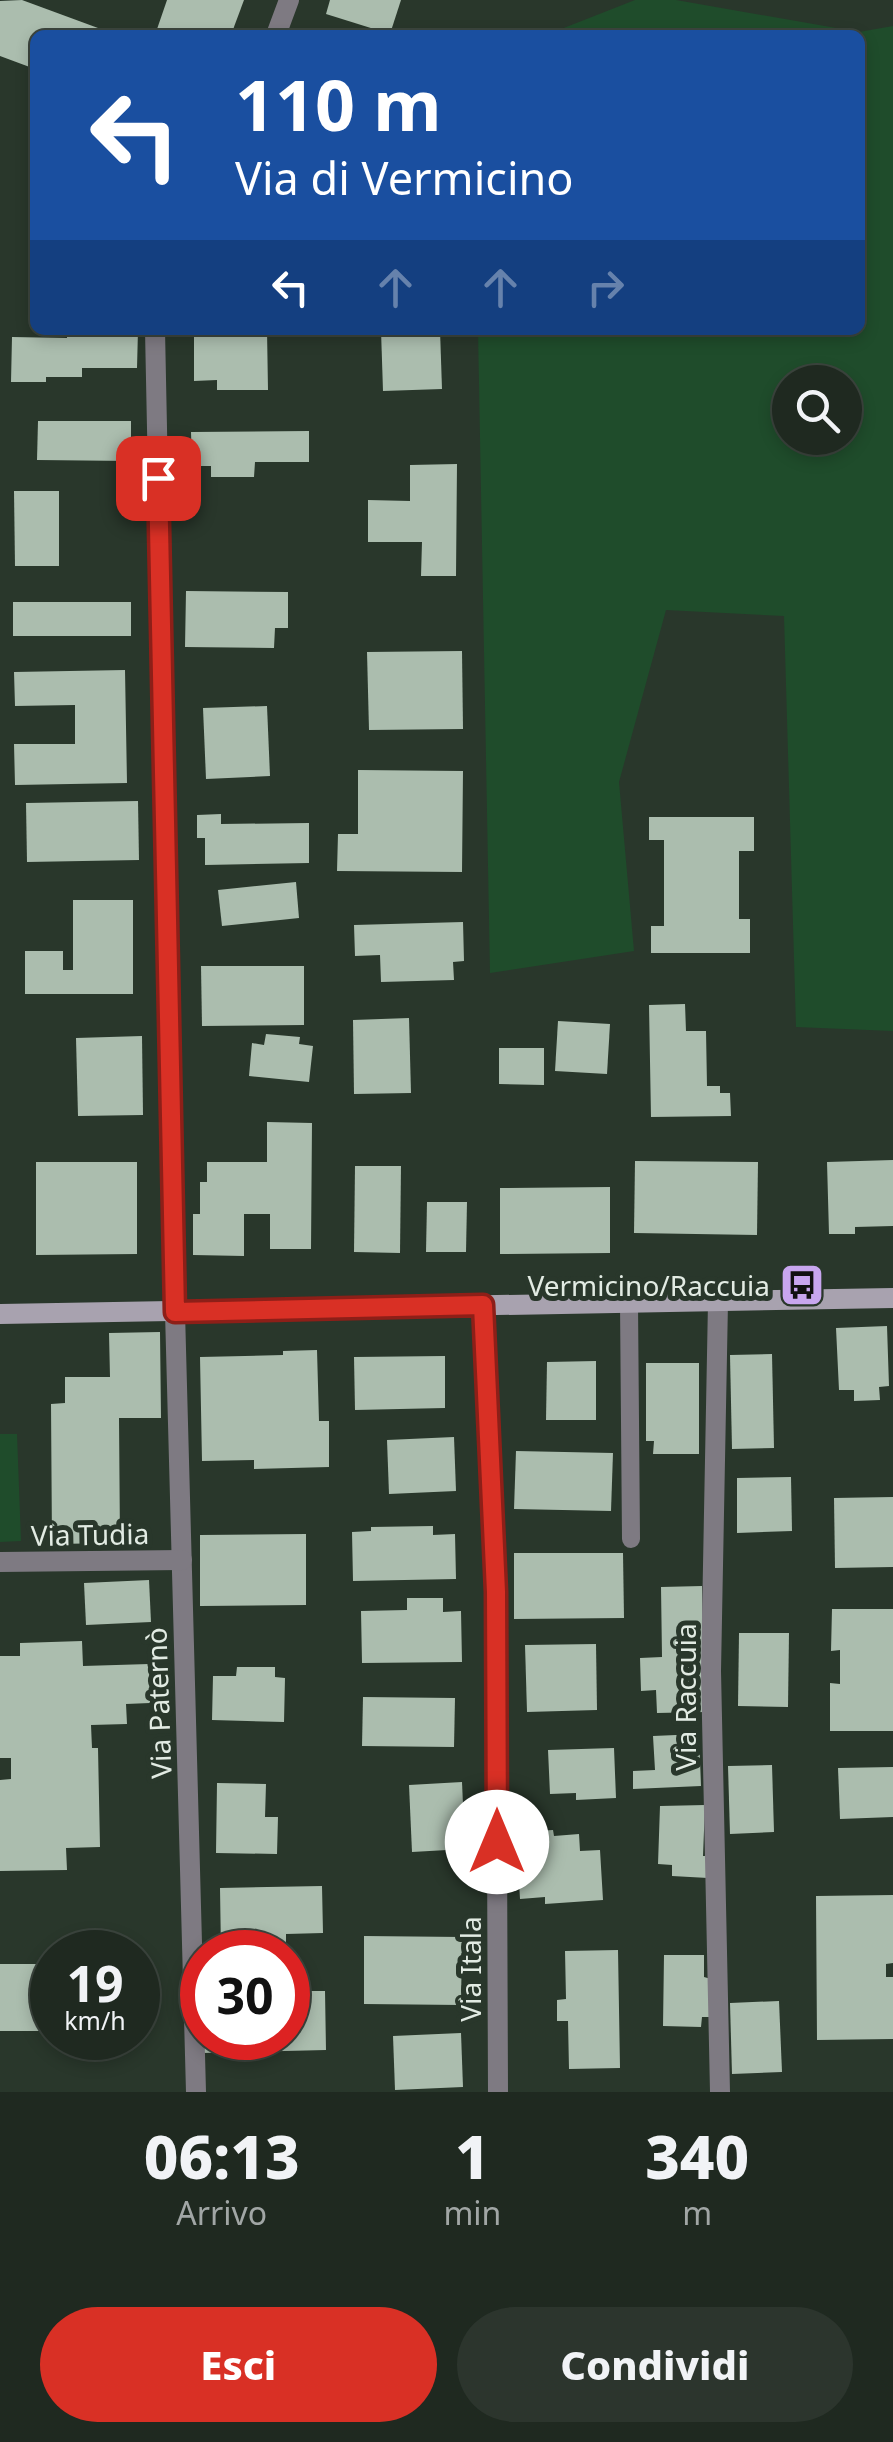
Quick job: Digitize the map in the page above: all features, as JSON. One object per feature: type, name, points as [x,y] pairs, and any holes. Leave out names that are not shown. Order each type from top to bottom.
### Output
[{"type":"main road","points":[[0,1314],[893,1298]]},
{"type":"street","points":[[278,30],[289,0]]},
{"type":"street","name":"Via Paternò","points":[[156,335],[175,1312],[196,2092]]},
{"type":"street","name":"Via Raccuia","points":[[718,1302],[711,1671],[720,2092]]},
{"type":"street","name":"Via Itala","points":[[483,1305],[496,1592],[498,2092]]},
{"type":"street","name":"Via Tudia","points":[[0,1562],[182,1560]]},
{"type":"lane","points":[[629,1304],[631,1539]]},
{"type":"green space","points":[[635,0],[676,0],[848,30],[559,30]]},
{"type":"green space","points":[[893,26],[893,1031],[796,1027],[784,616],[666,610],[619,782],[634,951],[490,973],[478,335],[865,335],[865,31]]},
{"type":"green space","points":[[0,1434],[17,1434],[21,1541],[0,1542]]},
{"type":"building","points":[[22,0],[98,28],[30,30],[30,67],[0,56],[0,1]]},
{"type":"building","points":[[167,0],[244,0],[233,30],[157,30]]},
{"type":"building","points":[[330,0],[401,0],[391,30],[377,30],[326,14]]},
{"type":"building","points":[[138,335],[137,368],[82,368],[82,377],[11,382],[12,337]]},
{"type":"building","points":[[194,335],[267,335],[268,390],[217,390],[217,380],[194,381]]},
{"type":"building","points":[[381,335],[440,335],[442,389],[383,391]]},
{"type":"building","points":[[38,421],[131,421],[131,461],[37,460]]},
{"type":"building","points":[[309,431],[309,462],[255,462],[254,477],[211,477],[211,466],[192,466],[191,432]]},
{"type":"building","points":[[457,464],[456,576],[421,576],[422,542],[368,542],[368,500],[410,501],[410,465]]},
{"type":"building","points":[[14,491],[59,491],[59,566],[15,566]]},
{"type":"building","points":[[186,591],[288,592],[288,628],[275,628],[274,648],[185,647]]},
{"type":"building","points":[[13,602],[131,602],[131,636],[13,636]]},
{"type":"building","points":[[462,651],[463,729],[369,730],[367,652]]},
{"type":"building","points":[[125,670],[127,783],[15,785],[14,744],[75,744],[75,705],[15,706],[14,672]]},
{"type":"building","points":[[267,706],[270,776],[206,779],[203,708]]},
{"type":"building","points":[[358,770],[463,771],[462,872],[337,871],[338,834],[358,834]]},
{"type":"building","points":[[138,801],[139,860],[27,862],[26,803]]},
{"type":"building","points":[[221,814],[221,824],[309,823],[309,863],[205,865],[205,838],[197,838],[197,815]]},
{"type":"building","points":[[649,817],[754,817],[754,851],[739,851],[739,919],[750,919],[750,953],[651,953],[651,926],[664,926],[664,840],[649,840]]},
{"type":"building","points":[[296,882],[299,918],[222,926],[218,890]]},
{"type":"building","points":[[73,900],[133,900],[133,994],[25,994],[25,951],[63,951],[63,970],[73,970]]},
{"type":"building","points":[[463,922],[464,961],[453,962],[454,980],[381,982],[380,955],[355,956],[354,925]]},
{"type":"building","points":[[201,966],[304,966],[304,1025],[202,1026]]},
{"type":"building","points":[[685,1004],[686,1031],[706,1031],[707,1086],[720,1086],[720,1093],[730,1093],[731,1116],[651,1117],[649,1005]]},
{"type":"building","points":[[409,1018],[411,1093],[354,1094],[353,1020]]},
{"type":"building","points":[[558,1021],[610,1024],[607,1074],[555,1071]]},
{"type":"building","points":[[266,1034],[300,1037],[299,1044],[313,1046],[309,1082],[249,1076],[252,1043],[264,1045]]},
{"type":"building","points":[[142,1036],[143,1115],[78,1116],[76,1038]]},
{"type":"building","points":[[499,1048],[544,1048],[544,1085],[499,1084]]},
{"type":"building","points":[[267,1122],[312,1123],[311,1249],[270,1249],[270,1214],[244,1214],[244,1256],[193,1255],[193,1214],[200,1214],[200,1182],[207,1182],[207,1162],[267,1162]]},
{"type":"building","points":[[893,1160],[893,1226],[855,1227],[855,1234],[829,1234],[827,1162]]},
{"type":"building","points":[[635,1161],[758,1162],[757,1235],[634,1233]]},
{"type":"building","points":[[36,1162],[137,1162],[137,1254],[36,1255]]},
{"type":"building","points":[[355,1166],[401,1166],[400,1253],[354,1252]]},
{"type":"building","points":[[610,1187],[610,1253],[500,1254],[500,1188]]},
{"type":"building","points":[[427,1202],[467,1202],[466,1252],[426,1252]]},
{"type":"building","points":[[887,1326],[889,1386],[879,1387],[880,1400],[854,1401],[854,1390],[839,1390],[836,1328]]},
{"type":"building","points":[[160,1332],[161,1418],[119,1418],[120,1543],[52,1544],[51,1404],[65,1403],[65,1377],[110,1377],[109,1333]]},
{"type":"building","points":[[317,1350],[319,1421],[329,1421],[329,1467],[254,1469],[254,1460],[202,1461],[200,1357]]},
{"type":"building","points":[[772,1354],[774,1448],[732,1449],[730,1355]]},
{"type":"building","points":[[445,1356],[445,1408],[355,1410],[354,1357]]},
{"type":"building","points":[[596,1361],[596,1420],[546,1420],[547,1362]]},
{"type":"building","points":[[646,1363],[699,1363],[699,1454],[653,1454],[654,1441],[646,1441]]},
{"type":"building","points":[[454,1437],[456,1491],[389,1494],[387,1440]]},
{"type":"building","points":[[516,1451],[613,1453],[611,1511],[514,1509]]},
{"type":"building","points":[[791,1477],[792,1531],[737,1533],[737,1478]]},
{"type":"building","points":[[893,1497],[893,1567],[835,1568],[834,1498]]},
{"type":"building","points":[[433,1526],[433,1535],[455,1534],[456,1579],[353,1581],[352,1532],[371,1531],[371,1527]]},
{"type":"building","points":[[306,1534],[306,1605],[200,1606],[200,1535]]},
{"type":"building","points":[[514,1553],[623,1553],[624,1618],[514,1619]]},
{"type":"building","points":[[149,1580],[151,1622],[86,1625],[84,1583]]},
{"type":"building","points":[[702,1586],[704,1712],[657,1713],[656,1690],[641,1691],[640,1658],[662,1657],[661,1587]]},
{"type":"building","points":[[407,1598],[443,1598],[443,1612],[461,1611],[462,1662],[362,1663],[361,1611],[407,1610]]},
{"type":"building","points":[[832,1609],[893,1609],[893,1731],[830,1731],[830,1683],[840,1684],[840,1650],[831,1651]]},
{"type":"building","points":[[739,1633],[789,1633],[788,1707],[738,1706]]},
{"type":"building","points":[[82,1641],[83,1666],[149,1664],[150,1703],[126,1704],[127,1724],[91,1725],[92,1748],[98,1748],[100,1847],[66,1848],[67,1870],[0,1871],[0,1780],[11,1779],[11,1758],[0,1758],[0,1656],[20,1656],[20,1643]]},
{"type":"building","points":[[596,1644],[597,1710],[527,1712],[525,1645]]},
{"type":"building","points":[[237,1667],[275,1667],[275,1677],[285,1678],[284,1722],[212,1720],[213,1676],[236,1676]]},
{"type":"building","points":[[363,1697],[455,1698],[454,1747],[362,1746]]},
{"type":"building","points":[[699,1734],[701,1786],[633,1789],[633,1771],[655,1770],[653,1736]]},
{"type":"building","points":[[614,1748],[616,1798],[576,1800],[576,1793],[550,1794],[548,1750]]},
{"type":"building","points":[[772,1765],[774,1832],[730,1834],[728,1766]]},
{"type":"building","points":[[893,1767],[893,1817],[840,1819],[838,1768]]},
{"type":"building","points":[[462,1782],[465,1849],[412,1852],[409,1785]]},
{"type":"building","points":[[217,1783],[266,1784],[265,1817],[278,1817],[277,1854],[216,1853]]},
{"type":"building","points":[[705,1805],[703,1856],[709,1856],[708,1878],[672,1876],[672,1865],[658,1864],[660,1806]]},
{"type":"building","points":[[553,1830],[554,1836],[579,1834],[580,1851],[600,1850],[603,1900],[545,1904],[545,1897],[520,1899],[516,1832]]},
{"type":"building","points":[[322,1886],[323,1933],[221,1930],[220,1888]]},
{"type":"building","points":[[893,1895],[893,1963],[886,1964],[886,1977],[893,1977],[893,2039],[817,2040],[816,1896]]},
{"type":"building","points":[[364,1936],[462,1937],[461,2005],[364,2004]]},
{"type":"building","points":[[618,1950],[620,2068],[569,2069],[568,2021],[557,2021],[557,2000],[566,1999],[565,1951]]},
{"type":"building","points":[[664,1955],[704,1955],[704,1977],[711,1979],[711,2017],[702,2017],[701,2027],[663,2026]]},
{"type":"building","points":[[0,1964],[30,1964],[30,2031],[0,2031]]},
{"type":"building","points":[[310,1991],[325,1991],[326,2050],[310,2050]]},
{"type":"building","points":[[779,2001],[782,2072],[732,2074],[730,2003]]},
{"type":"building","points":[[461,2033],[463,2087],[395,2090],[393,2036]]},
{"type":"place","name":"Vermicino/Raccuia","points":[[802,1285]]},
{"type":"route","points":[[158,478],[175,1312],[483,1305],[496,1592],[497,1842]]}]
